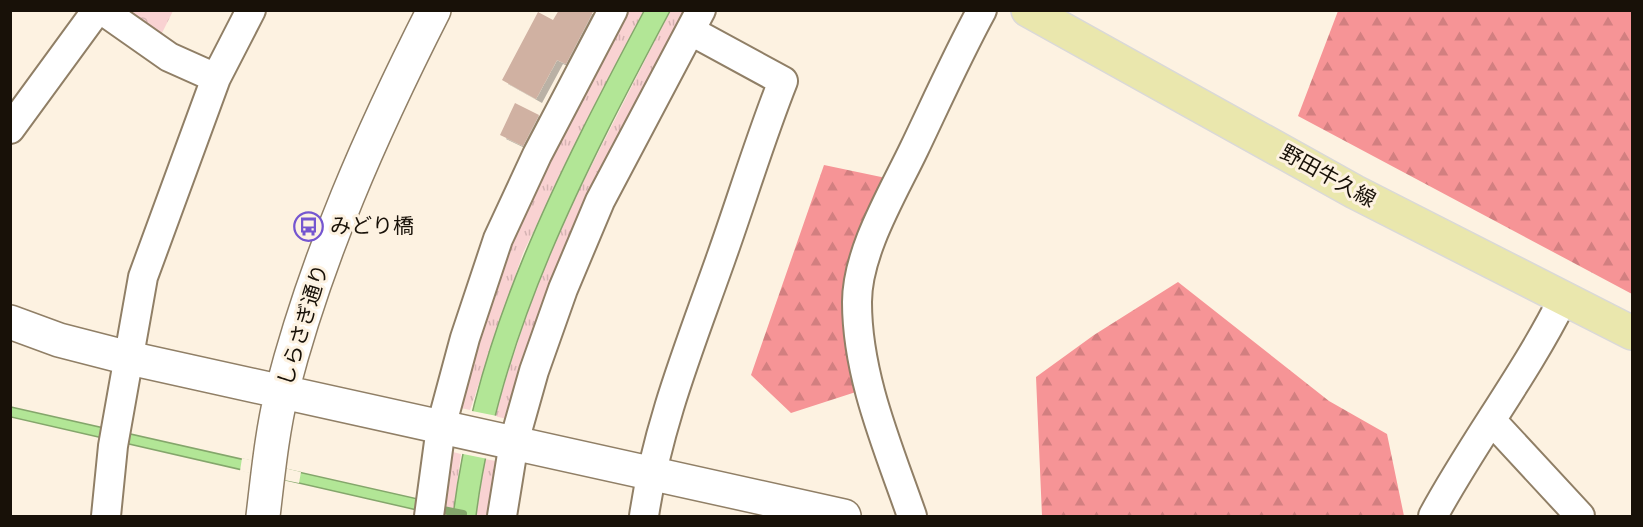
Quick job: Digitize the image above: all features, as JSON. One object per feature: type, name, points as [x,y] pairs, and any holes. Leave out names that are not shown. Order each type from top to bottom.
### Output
[{"type":"main road","name":"野田牛久線","points":[[1028,10],[1355,192],[1632,333]]},
{"type":"street","points":[[10,129],[97,10]]},
{"type":"street","points":[[102,10],[169,57],[216,78]]},
{"type":"street","points":[[106,516],[113,446],[143,277],[216,78],[251,10]]},
{"type":"street","name":"しらさぎ通り","points":[[263,516],[271,451],[282,392],[310,297],[342,208],[375,130],[434,10]]},
{"type":"street","points":[[429,516],[465,338],[498,239],[537,155],[613,10]]},
{"type":"street","points":[[912,516],[868,381],[859,344],[857,299],[862,270],[876,230],[982,10]]},
{"type":"street","points":[[502,516],[510,442],[580,246],[615,172],[696,21],[783,81],[763,131],[673,390],[650,473],[644,516]]},
{"type":"street","points":[[1433,516],[1451,483],[1539,348],[1563,299]]},
{"type":"street","points":[[10,322],[59,340],[129,358],[844,516]]},
{"type":"street","points":[[1492,421],[1580,516]]},
{"type":"green space","points":[[124,11],[173,11],[160,37]]},
{"type":"green space","points":[[625,11],[644,11],[594,106],[523,253],[470,410],[456,407],[495,280],[529,203]]},
{"type":"green space","points":[[670,11],[687,11],[511,420],[494,416],[535,289],[572,204]]},
{"type":"green space","points":[[1338,11],[1632,11],[1632,294],[1298,116]]},
{"type":"green space","points":[[824,165],[886,178],[872,218],[862,390],[791,413],[751,375]]},
{"type":"green space","points":[[1178,282],[1329,401],[1387,434],[1404,516],[1042,516],[1036,377],[1094,335]]},
{"type":"green space","points":[[445,450],[461,454],[453,516],[436,516]]},
{"type":"green space","points":[[485,459],[501,462],[492,516],[476,516]]},
{"type":"shaded area","points":[[644,11],[670,11],[577,193],[525,318],[504,383],[487,449],[476,516],[453,516],[464,447],[480,381],[524,255],[581,133]]},
{"type":"shaded area","points":[[11,407],[418,499],[417,510],[11,417]]},
{"type":"pier","points":[[467,410],[497,416],[488,459],[458,453]]},
{"type":"pier","points":[[242,458],[301,472],[299,483],[240,471]]},
{"type":"building","points":[[559,10],[594,10],[566,64],[557,60],[536,99],[502,80],[538,12],[553,20]]},
{"type":"building","points":[[515,103],[539,115],[523,146],[500,135]]},
{"type":"waterway","points":[[443,510],[463,514]]},
{"type":"place","name":"みどり橋","points":[[309,226]]}]
